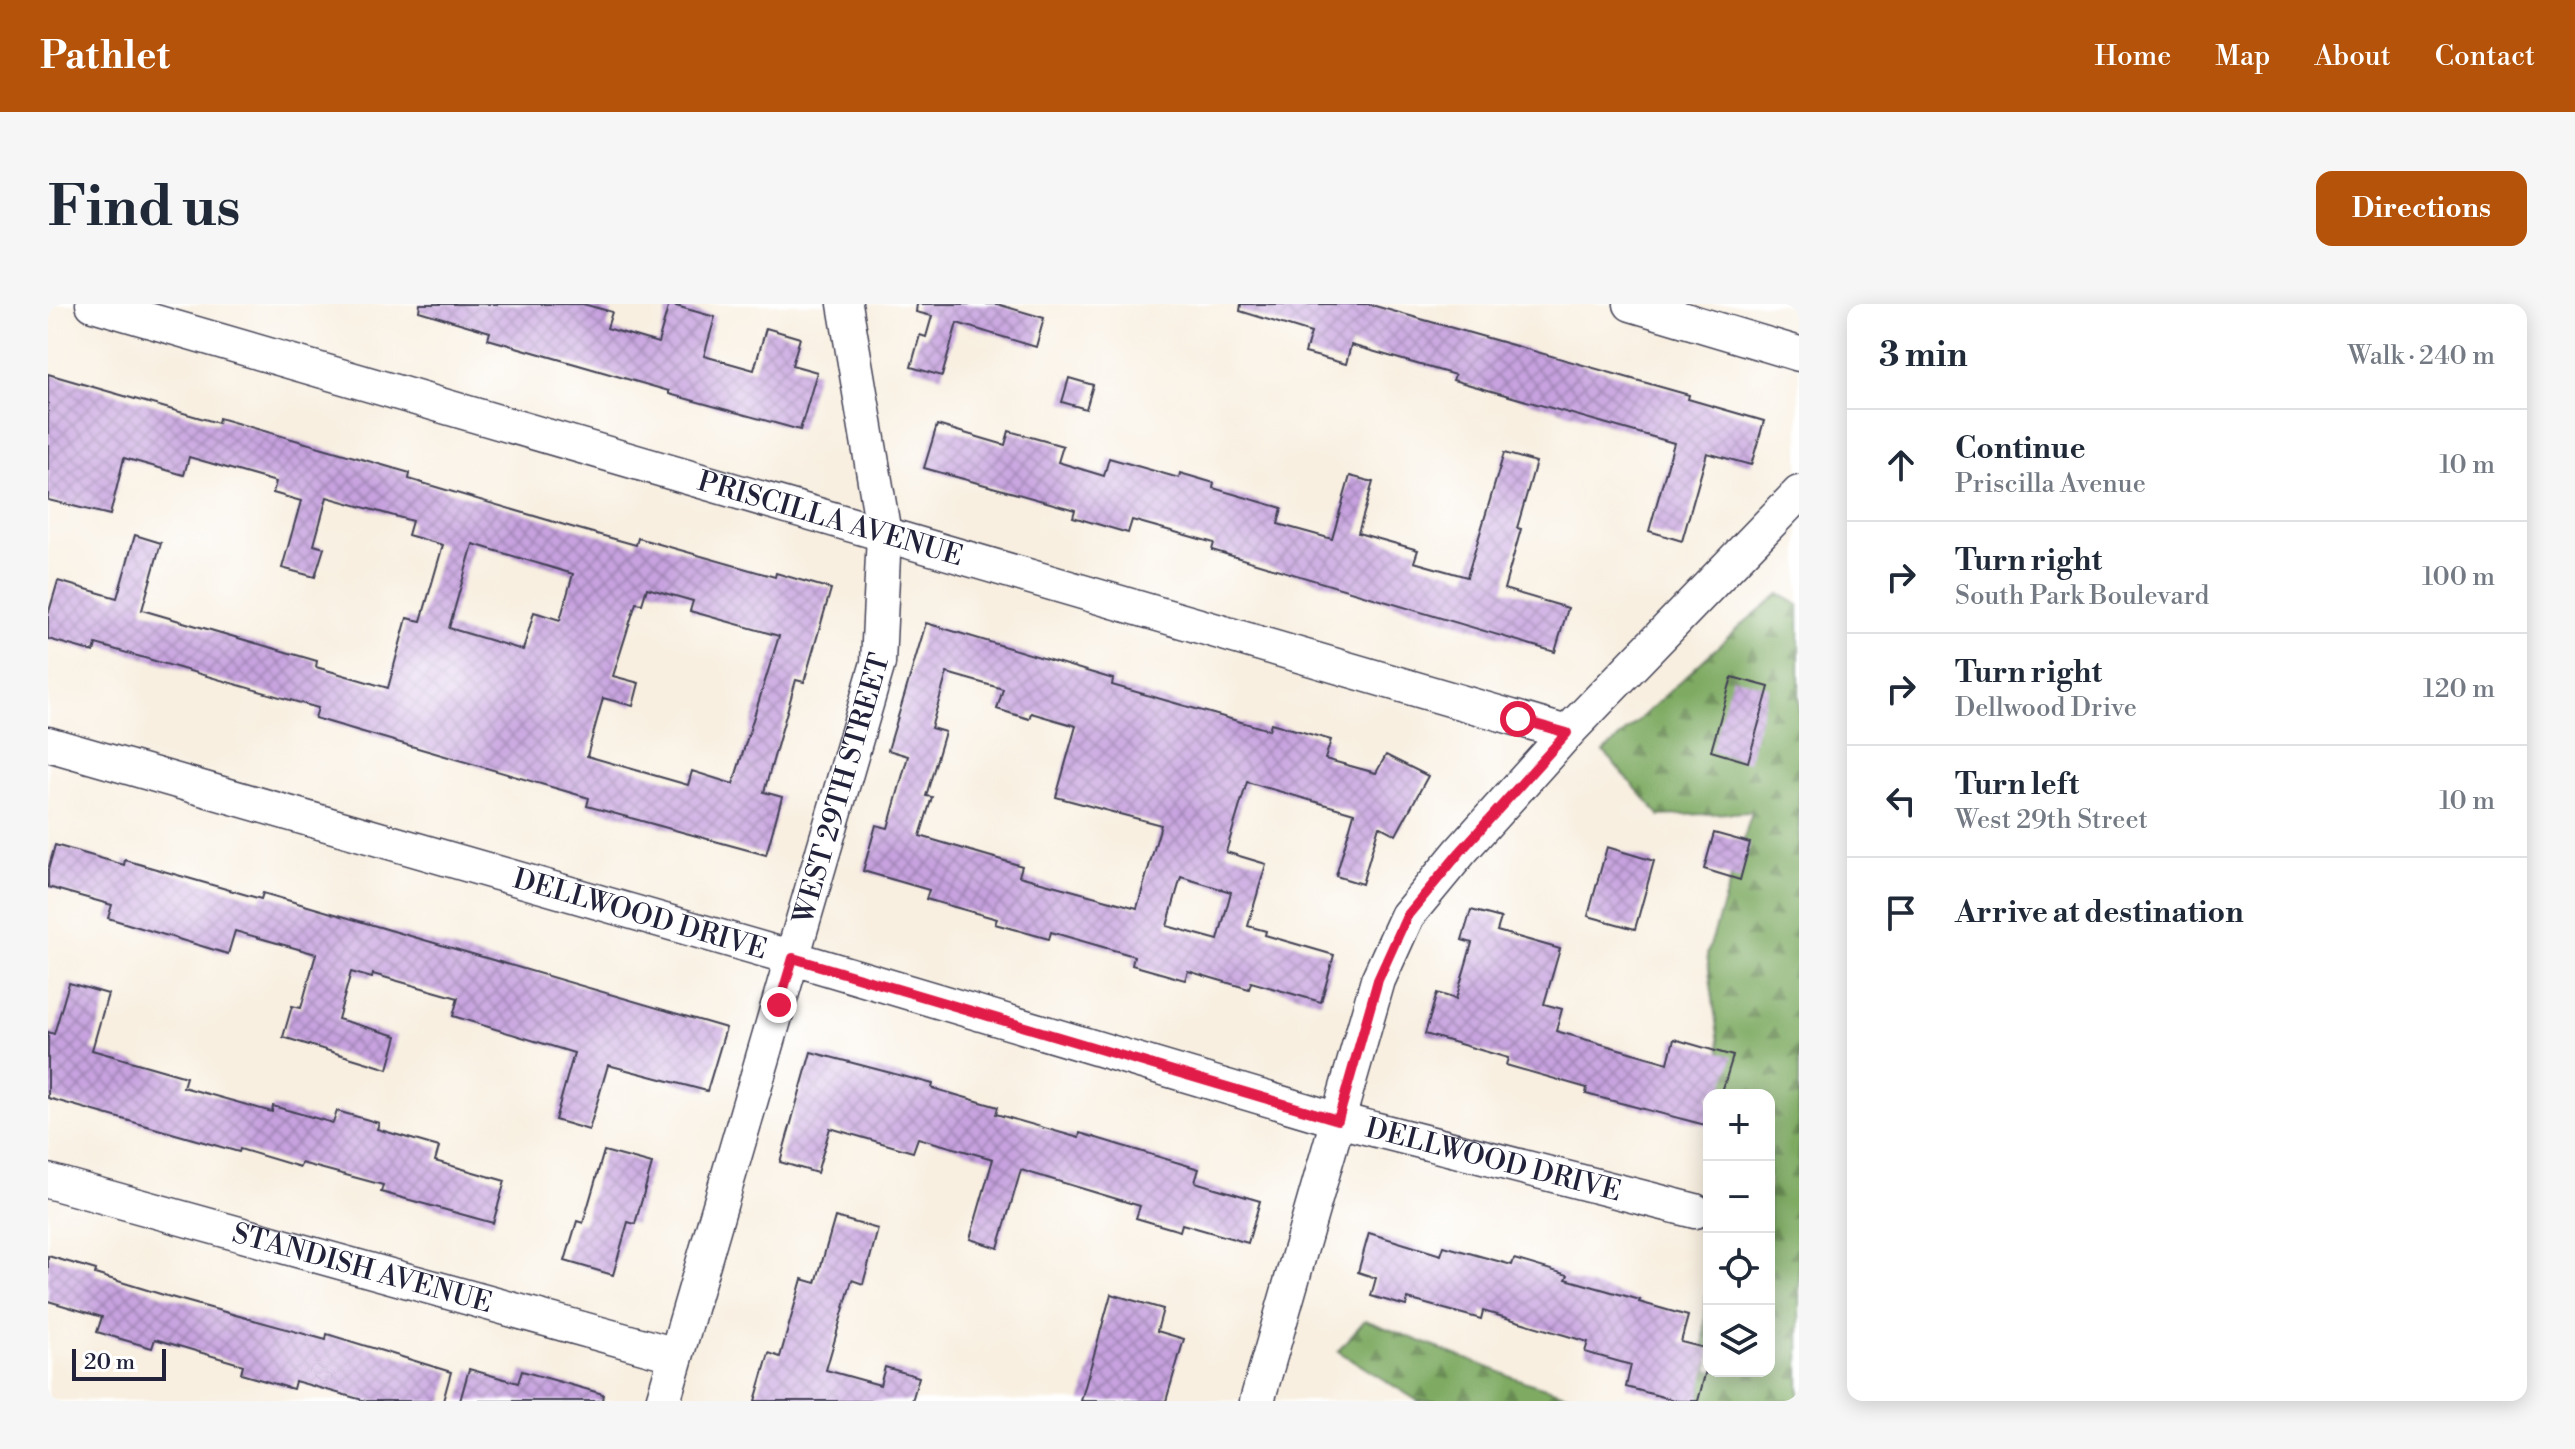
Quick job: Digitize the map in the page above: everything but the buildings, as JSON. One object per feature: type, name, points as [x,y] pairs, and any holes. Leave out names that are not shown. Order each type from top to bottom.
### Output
[{"type":"street","name":"PRISCILLA AVENUE","points":[[93,304],[1567,733]]},
{"type":"street","name":"WEST 29TH STREET","points":[[663,1401],[878,663],[884,534],[845,304]]},
{"type":"street","points":[[1631,304],[1799,354]]},
{"type":"street","points":[[1257,1401],[1378,980],[1407,916],[1567,733],[1799,493]]},
{"type":"street","name":"DELLWOOD DRIVE","points":[[48,744],[793,958],[1338,1120],[1695,1211]]},
{"type":"street","name":"STANDISH AVENUE","points":[[48,1181],[676,1355]]},
{"type":"green space","points":[[1779,594],[1799,605],[1799,1401],[1701,1401],[1703,1360],[1703,1377],[1775,1377],[1775,1089],[1725,1089],[1707,955],[1752,812],[1660,816],[1604,752]]},
{"type":"green space","points":[[1365,1320],[1526,1382],[1588,1401],[1418,1401],[1338,1351]]},
{"type":"route","points":[[779,1005],[793,958],[1338,1120],[1378,980],[1407,916],[1567,733],[1518,719]]}]
